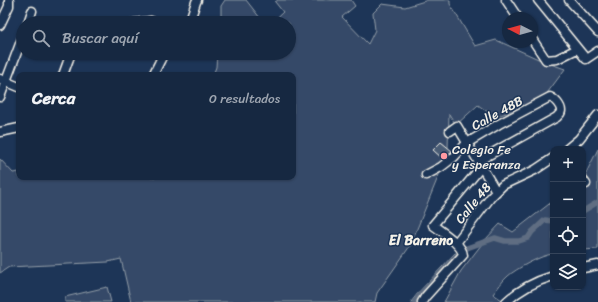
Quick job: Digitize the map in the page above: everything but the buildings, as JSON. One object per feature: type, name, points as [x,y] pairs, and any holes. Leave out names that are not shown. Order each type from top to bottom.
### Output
[{"type":"street","points":[[0,25],[9,6],[9,0]]},
{"type":"street","points":[[191,16],[198,0]]},
{"type":"street","points":[[506,0],[514,12]]},
{"type":"street","points":[[538,0],[586,60],[598,51]]},
{"type":"street","points":[[569,0],[598,32]]},
{"type":"street","points":[[31,16],[32,12]]},
{"type":"street","points":[[538,48],[546,60],[557,59],[577,49]]},
{"type":"street","points":[[0,97],[3,81],[16,52]]},
{"type":"street","points":[[64,72],[68,60]]},
{"type":"street","points":[[154,72],[158,60]]},
{"type":"street","points":[[3,81],[16,86]]},
{"type":"street","name":"Calle 48","points":[[422,302],[462,256],[460,248],[433,225],[480,164],[560,114],[561,112],[557,102],[553,98],[550,97],[543,102]]},
{"type":"street","name":"Calle 48B","points":[[426,175],[441,167],[468,143],[500,124],[543,102]]},
{"type":"street","points":[[571,146],[579,139],[598,115]]},
{"type":"street","points":[[450,132],[457,126],[496,191]]},
{"type":"street","points":[[0,132],[16,129]]},
{"type":"street","name":"Calle 48","points":[[460,248],[491,196],[496,191],[503,185],[535,170],[550,160]]},
{"type":"street","points":[[586,267],[598,264]]},
{"type":"street","points":[[506,302],[537,282],[550,277]]},
{"type":"shaded area","points":[[225,0],[246,0],[259,16],[221,16],[221,6]]},
{"type":"shaded area","points":[[278,0],[351,0],[355,6],[342,17],[368,44],[375,30],[373,13],[382,4],[405,7],[428,0],[450,0],[450,4],[475,46],[496,40],[502,43],[502,48],[514,48],[565,69],[542,100],[495,117],[478,105],[456,125],[449,114],[448,148],[441,142],[433,150],[445,160],[410,246],[377,293],[375,302],[131,302],[121,259],[108,262],[9,267],[0,273],[0,159],[13,173],[16,172],[16,180],[296,180],[296,72],[214,72],[216,60],[296,60],[296,16],[279,16],[283,12],[275,2]]},
{"type":"shaded area","points":[[598,149],[598,249],[586,250],[586,173]]},
{"type":"shaded area","points":[[550,203],[550,255],[529,263],[508,276],[493,294],[502,300],[499,302],[444,302],[461,271],[485,240],[500,224],[513,232]]},
{"type":"shaded area","points":[[455,253],[460,255],[419,302],[411,302],[418,293]]},
{"type":"shaded area","points":[[107,287],[111,302],[65,302],[65,297]]},
{"type":"waterway","points":[[586,209],[598,202]]},
{"type":"waterway","points":[[464,249],[495,238],[505,241],[519,241],[528,238],[532,232],[545,220],[550,221]]},
{"type":"waterway","points":[[415,302],[421,293],[460,253]]},
{"type":"place","name":"Colegio Fe y Esperanza","points":[[444,156]]},
{"type":"district","name":"El Barreno","points":[[421,240]]}]
